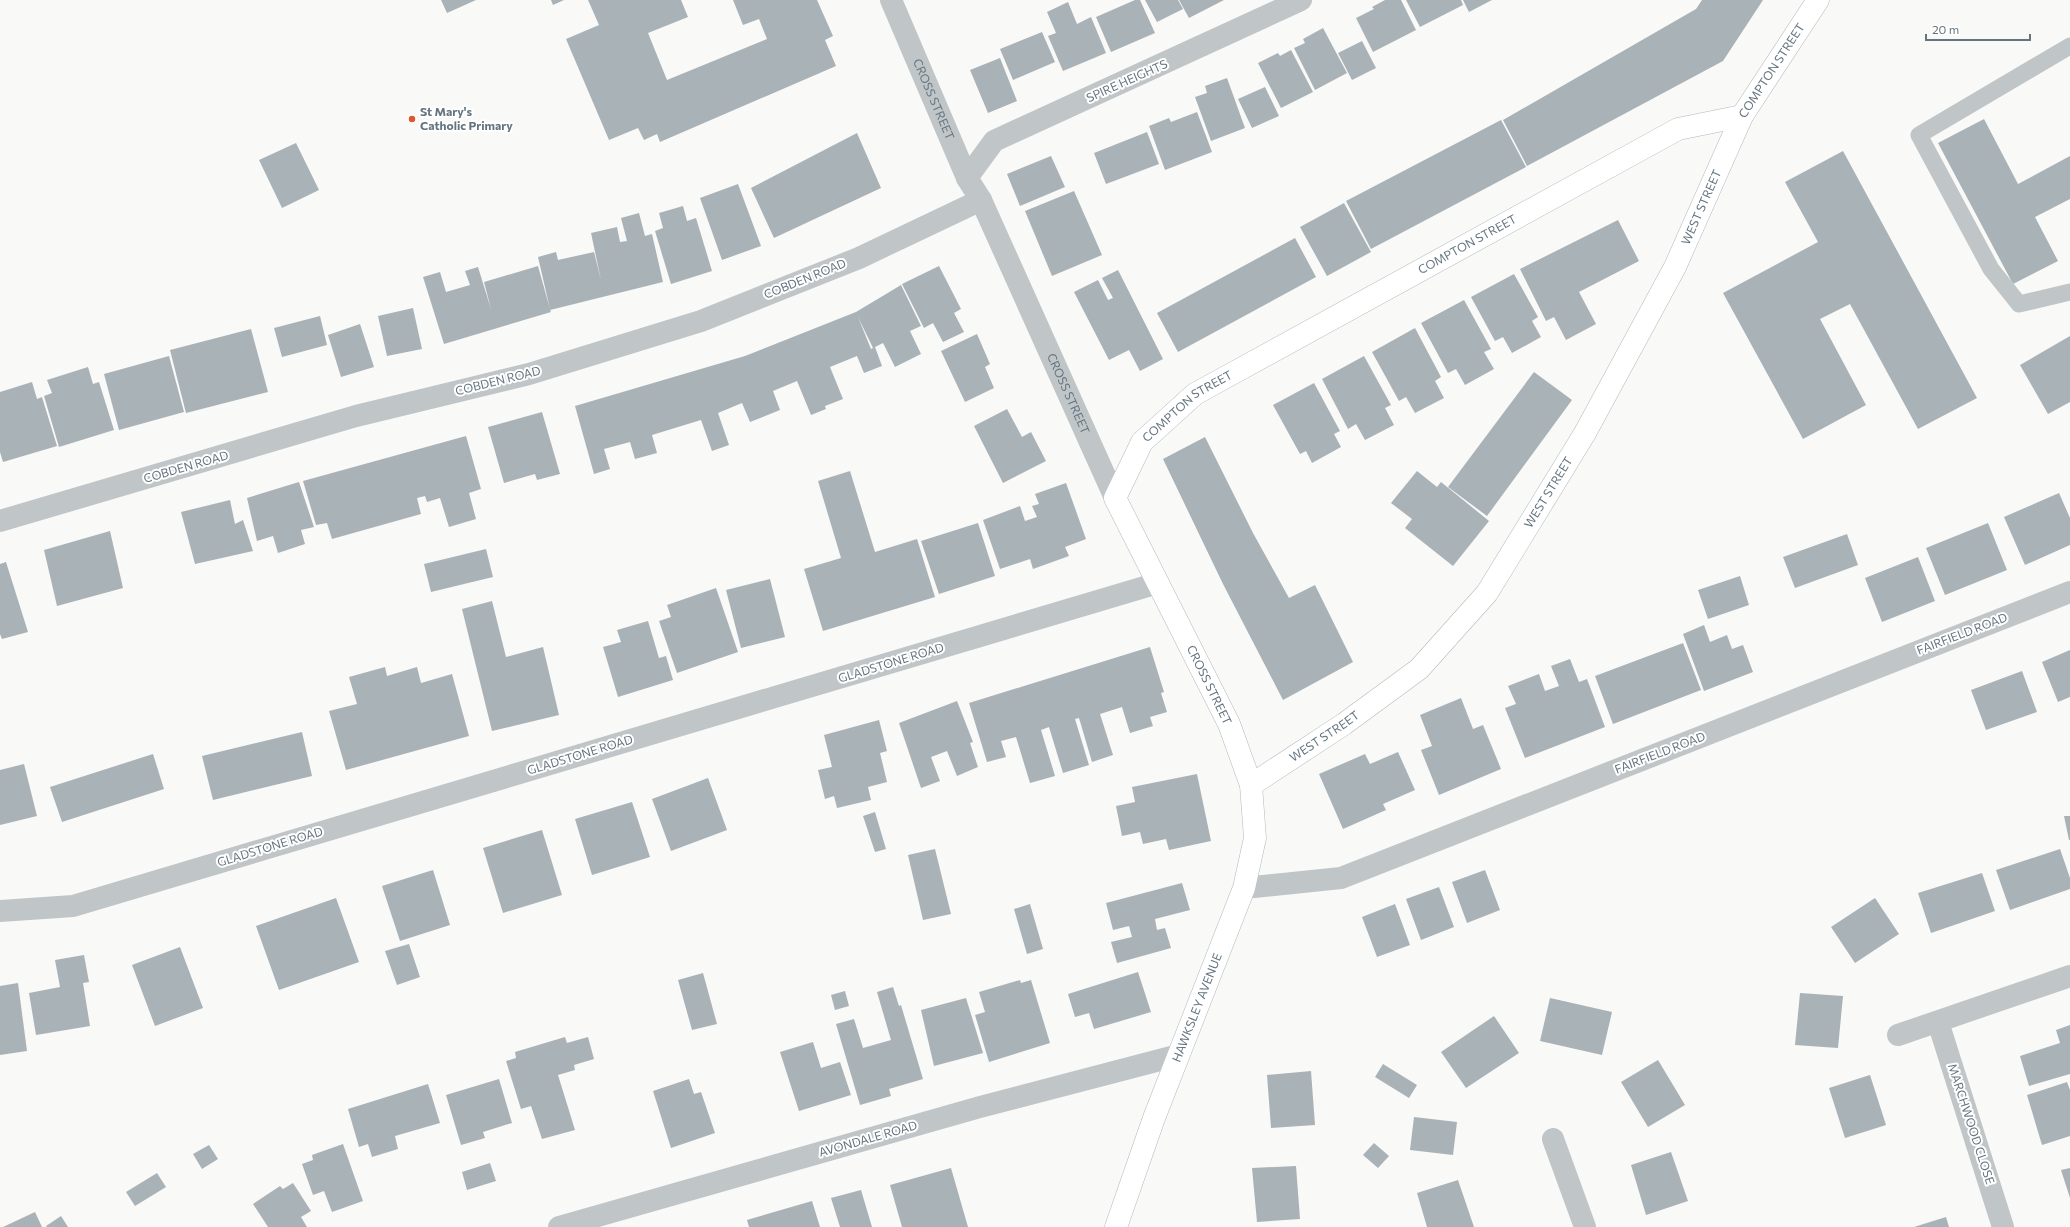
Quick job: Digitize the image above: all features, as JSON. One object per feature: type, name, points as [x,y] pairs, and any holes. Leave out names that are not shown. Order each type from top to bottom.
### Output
[{"type":"street","name":"CROSS STREET","points":[[891,0],[967,178],[981,200],[1115,498],[1229,724],[1251,785]]},
{"type":"street","name":"SPIRE HEIGHTS","points":[[967,178],[994,141],[1301,0]]},
{"type":"street","name":"COMPTON STREET","points":[[1115,498],[1142,442],[1195,394],[1678,129],[1742,116],[1818,0]]},
{"type":"street","name":"WEST STREET","points":[[1251,785],[1344,724],[1419,669],[1487,593],[1585,433],[1675,267],[1742,116]]},
{"type":"street","name":"COBDEN ROAD","points":[[0,521],[356,416],[529,374],[701,321],[859,258],[981,200]]},
{"type":"street","name":"GLADSTONE ROAD","points":[[0,911],[73,906],[1158,583]]},
{"type":"street","name":"FAIRFIELD ROAD","points":[[1244,888],[1341,878],[2070,592]]},
{"type":"street","name":"HAWKSLEY AVENUE","points":[[1116,1227],[1154,1118],[1197,1004],[1244,888],[1255,838],[1251,785]]},
{"type":"street","points":[[1898,1034],[1938,1022],[2070,976]]},
{"type":"street","name":"MARCHWOOD CLOSE","points":[[1938,1022],[2003,1227]]},
{"type":"street","name":"AVONDALE ROAD","points":[[559,1227],[980,1107],[1179,1055]]},
{"type":"street","points":[[1552,1139],[1585,1227]]},
{"type":"lane","points":[[2070,46],[1919,136],[1991,269],[2019,304],[2070,292]]},
{"type":"building","points":[[441,0],[476,0],[447,13]]},
{"type":"building","points":[[551,0],[564,0],[553,5]]},
{"type":"building","points":[[588,0],[681,0],[688,17],[648,33],[667,80],[767,39],[759,19],[743,25],[733,0],[817,0],[833,36],[825,40],[836,66],[660,142],[657,134],[644,140],[638,128],[609,140],[566,39],[599,25]]},
{"type":"building","points":[[1135,0],[1140,0],[1155,33],[1111,52],[1096,17]]},
{"type":"building","points":[[1145,0],[1178,0],[1183,9],[1157,22]]},
{"type":"building","points":[[1179,0],[1224,0],[1189,18]]},
{"type":"building","points":[[1385,0],[1401,0],[1416,30],[1373,52],[1356,18],[1374,9],[1372,7]]},
{"type":"building","points":[[1406,0],[1461,0],[1463,5],[1420,27]]},
{"type":"building","points":[[1463,0],[1492,0],[1469,12]]},
{"type":"building","points":[[1702,0],[1763,0],[1723,61],[1527,166],[1503,120],[1696,9]]},
{"type":"building","points":[[1068,2],[1077,24],[1091,17],[1106,53],[1063,71],[1048,36],[1056,33],[1047,12]]},
{"type":"building","points":[[1323,28],[1347,73],[1315,90],[1294,48],[1305,43],[1303,39]]},
{"type":"building","points":[[1042,32],[1055,62],[1013,80],[1000,49]]},
{"type":"building","points":[[1362,41],[1376,68],[1352,80],[1338,53]]},
{"type":"building","points":[[1291,50],[1313,92],[1281,108],[1258,63],[1278,53],[1280,56]]},
{"type":"building","points":[[1000,58],[1017,101],[988,113],[970,70]]},
{"type":"building","points":[[1227,78],[1245,128],[1211,141],[1195,97],[1207,93],[1205,86]]},
{"type":"building","points":[[1265,87],[1279,116],[1252,128],[1238,99]]},
{"type":"building","points":[[1197,112],[1212,152],[1165,170],[1149,126],[1169,118],[1171,122]]},
{"type":"building","points":[[1984,119],[2018,184],[2070,156],[2070,199],[2035,217],[2058,261],[2013,284],[1938,143]]},
{"type":"building","points":[[1501,120],[1526,167],[1371,249],[1346,201]]},
{"type":"building","points":[[1147,132],[1159,164],[1106,184],[1094,153]]},
{"type":"building","points":[[857,133],[881,188],[774,238],[751,188]]},
{"type":"building","points":[[296,143],[319,190],[282,208],[259,160]]},
{"type":"building","points":[[1843,151],[1977,398],[1918,429],[1850,304],[1820,319],[1866,405],[1803,439],[1723,293],[1818,242],[1785,182]]},
{"type":"building","points":[[1051,156],[1065,187],[1020,206],[1007,174]]},
{"type":"building","points":[[738,184],[761,246],[722,260],[700,198]]},
{"type":"building","points":[[1074,191],[1102,255],[1052,276],[1025,211]]},
{"type":"building","points":[[1344,203],[1371,252],[1327,276],[1300,227]]},
{"type":"building","points":[[683,206],[687,221],[696,218],[712,271],[671,284],[655,231],[663,228],[659,213]]},
{"type":"building","points":[[639,213],[645,236],[652,234],[663,282],[550,310],[551,312],[444,344],[423,277],[440,272],[446,292],[470,285],[465,271],[478,267],[491,309],[484,282],[538,266],[550,309],[538,257],[556,252],[558,260],[594,252],[601,280],[591,233],[617,227],[620,242],[627,241],[621,218]]},
{"type":"building","points":[[1618,220],[1639,261],[1579,292],[1596,324],[1566,340],[1554,317],[1546,321],[1520,269]]},
{"type":"building","points":[[1295,238],[1316,277],[1178,352],[1157,313]]},
{"type":"building","points":[[939,266],[961,309],[954,313],[964,332],[943,342],[933,323],[924,328],[902,284]]},
{"type":"building","points":[[1118,270],[1163,359],[1140,371],[1129,350],[1109,360],[1074,292],[1098,280],[1108,300],[1113,298],[1102,278]]},
{"type":"building","points":[[1514,274],[1538,317],[1532,321],[1541,337],[1512,353],[1503,337],[1495,341],[1471,297]]},
{"type":"building","points":[[901,285],[921,326],[910,331],[921,354],[895,367],[883,343],[875,347],[882,366],[864,373],[857,356],[830,367],[843,399],[825,406],[826,409],[811,415],[797,381],[773,391],[780,410],[750,422],[742,403],[718,413],[729,445],[712,451],[701,420],[652,435],[657,453],[635,459],[630,442],[604,449],[610,469],[594,474],[575,406],[745,356],[856,312]],"holes":[[[858,317],[873,348],[871,349]]]},
{"type":"building","points":[[1464,300],[1491,349],[1484,352],[1494,369],[1465,385],[1456,369],[1448,373],[1421,323]]},
{"type":"building","points":[[413,308],[422,349],[387,356],[378,316]]},
{"type":"building","points":[[320,316],[327,345],[282,357],[274,328]]},
{"type":"building","points":[[360,324],[374,367],[341,377],[328,335]]},
{"type":"building","points":[[1415,328],[1441,377],[1435,381],[1444,398],[1415,413],[1406,397],[1399,401],[1372,352]]},
{"type":"building","points":[[251,329],[268,392],[186,413],[170,350]]},
{"type":"building","points":[[977,334],[990,364],[985,367],[994,388],[965,402],[941,351]]},
{"type":"building","points":[[2070,336],[2070,402],[2048,414],[2020,365]]},
{"type":"building","points":[[169,356],[184,412],[119,430],[104,374]]},
{"type":"building","points":[[1364,356],[1391,405],[1385,408],[1394,425],[1365,440],[1356,424],[1348,429],[1322,379]]},
{"type":"building","points":[[88,367],[93,384],[99,382],[114,430],[59,447],[44,396],[52,393],[47,380]]},
{"type":"building","points":[[1534,372],[1572,400],[1487,516],[1448,487]]},
{"type":"building","points":[[32,382],[37,399],[42,397],[57,446],[3,462],[0,452],[0,392]]},
{"type":"building","points":[[1314,383],[1340,431],[1334,434],[1341,447],[1312,463],[1306,451],[1300,454],[1273,405]]},
{"type":"building","points":[[1007,409],[1022,437],[1031,432],[1046,461],[1003,483],[974,426]]},
{"type":"building","points":[[542,412],[560,474],[537,480],[535,474],[504,483],[488,427]]},
{"type":"building","points":[[466,436],[481,489],[469,493],[476,519],[449,527],[440,498],[427,502],[425,496],[417,498],[421,514],[332,539],[327,523],[316,525],[303,481]]},
{"type":"building","points":[[1205,437],[1253,533],[1289,598],[1315,585],[1353,662],[1283,700],[1223,584],[1163,459]]},
{"type":"building","points":[[850,471],[875,552],[917,539],[935,597],[823,631],[804,569],[841,558],[818,481]]},
{"type":"building","points":[[1417,471],[1437,487],[1441,482],[1489,521],[1453,566],[1405,528],[1412,519],[1391,503]]},
{"type":"building","points":[[299,482],[314,527],[301,530],[305,544],[278,553],[273,536],[257,541],[247,498]]},
{"type":"building","points":[[1066,483],[1086,539],[1065,547],[1069,556],[1033,569],[1030,559],[1000,569],[983,520],[1020,506],[1025,521],[1037,517],[1032,506],[1039,504],[1035,494]]},
{"type":"building","points":[[2059,493],[2070,518],[2070,545],[2025,565],[2004,517]]},
{"type":"building","points":[[230,500],[235,524],[243,520],[253,551],[195,564],[181,512]]},
{"type":"building","points":[[978,523],[995,576],[939,594],[921,541]]},
{"type":"building","points":[[1988,523],[2007,570],[1945,595],[1926,548]]},
{"type":"building","points":[[110,531],[123,588],[57,606],[44,550]]},
{"type":"building","points":[[1847,534],[1858,565],[1795,588],[1783,557]]},
{"type":"building","points":[[486,549],[493,577],[431,592],[424,564]]},
{"type":"building","points":[[1918,557],[1935,601],[1882,622],[1865,578]]},
{"type":"building","points":[[6,562],[28,632],[2,639],[0,634],[0,564]]},
{"type":"building","points":[[1740,576],[1749,605],[1708,619],[1698,590]]},
{"type":"building","points":[[770,579],[785,637],[741,648],[726,590]]},
{"type":"building","points":[[716,588],[738,652],[677,673],[659,621],[671,617],[667,605]]},
{"type":"building","points":[[492,601],[506,657],[543,647],[559,715],[492,731],[462,609]]},
{"type":"building","points":[[648,621],[659,658],[666,656],[673,680],[618,697],[603,647],[621,642],[617,630]]},
{"type":"building","points":[[1704,625],[1710,642],[1727,635],[1732,649],[1743,645],[1753,672],[1704,691],[1683,634]]},
{"type":"building","points":[[1683,643],[1701,690],[1613,724],[1595,676]]},
{"type":"building","points":[[1150,647],[1164,692],[1161,693],[1167,712],[1150,717],[1153,726],[1130,733],[1122,707],[1100,714],[1113,755],[1092,762],[1079,718],[1075,719],[1089,765],[1063,773],[1049,727],[1041,730],[1055,776],[1030,783],[1016,737],[1001,741],[1006,757],[987,762],[969,703]]},
{"type":"building","points":[[2070,650],[2070,697],[2058,702],[2042,662]]},
{"type":"building","points":[[1570,659],[1579,682],[1587,679],[1605,727],[1525,758],[1505,708],[1516,704],[1508,686],[1539,674],[1545,691],[1559,686],[1551,666]]},
{"type":"building","points":[[385,667],[387,676],[417,667],[421,683],[452,674],[469,736],[346,770],[329,711],[357,704],[349,677]]},
{"type":"building","points":[[2022,671],[2037,712],[1986,730],[1971,690]]},
{"type":"building","points":[[1461,698],[1473,729],[1483,725],[1501,769],[1439,795],[1421,750],[1432,746],[1420,715]]},
{"type":"building","points":[[957,701],[973,742],[970,743],[978,767],[957,776],[947,751],[931,757],[940,781],[921,788],[899,723]]},
{"type":"building","points":[[879,720],[887,751],[880,753],[887,782],[868,787],[871,800],[837,808],[834,796],[825,799],[818,770],[832,767],[824,735]]},
{"type":"building","points":[[302,732],[312,776],[213,800],[202,756]]},
{"type":"building","points":[[1398,752],[1415,790],[1383,804],[1386,810],[1343,829],[1319,774],[1365,754],[1370,764]]},
{"type":"building","points":[[153,754],[164,789],[62,822],[50,787]]},
{"type":"building","points":[[24,764],[37,816],[0,825],[0,770]]},
{"type":"building","points":[[1197,774],[1211,841],[1169,850],[1166,839],[1143,844],[1140,832],[1122,836],[1116,806],[1135,802],[1132,787]]},
{"type":"building","points":[[708,778],[727,830],[671,851],[652,799]]},
{"type":"building","points":[[632,802],[650,857],[592,875],[575,819]]},
{"type":"building","points":[[875,812],[886,849],[875,852],[863,816]]},
{"type":"building","points":[[2064,816],[2070,816],[2070,840],[2069,840]]},
{"type":"building","points":[[542,830],[562,895],[503,913],[483,848]]},
{"type":"building","points":[[935,849],[951,914],[923,920],[908,855]]},
{"type":"building","points":[[2060,849],[2070,878],[2070,889],[2010,910],[1996,870]]},
{"type":"building","points":[[433,870],[450,925],[400,941],[382,886]]},
{"type":"building","points":[[1485,870],[1500,910],[1467,923],[1452,882]]},
{"type":"building","points":[[1982,873],[1995,911],[1931,933],[1918,893]]},
{"type":"building","points":[[1182,883],[1190,910],[1155,919],[1157,930],[1165,928],[1171,948],[1117,963],[1111,942],[1132,937],[1129,926],[1113,930],[1106,903]]},
{"type":"building","points":[[1439,887],[1454,927],[1421,940],[1406,899]]},
{"type":"building","points":[[336,898],[359,962],[279,990],[256,926]]},
{"type":"building","points":[[1875,898],[1899,934],[1855,963],[1831,927]]},
{"type":"building","points":[[1030,904],[1043,949],[1027,954],[1014,909]]},
{"type":"building","points":[[1395,904],[1410,945],[1377,957],[1362,917]]},
{"type":"building","points":[[409,944],[420,977],[397,985],[385,951]]},
{"type":"building","points":[[180,947],[203,1008],[155,1026],[132,965]]},
{"type":"building","points":[[84,955],[89,982],[83,983],[90,1026],[36,1035],[29,993],[60,987],[55,960]]},
{"type":"building","points":[[1138,972],[1151,1012],[1094,1029],[1089,1013],[1075,1017],[1068,994]]},
{"type":"building","points":[[703,973],[717,1024],[692,1030],[678,980]]},
{"type":"building","points":[[1020,980],[1021,983],[1031,980],[1050,1043],[989,1062],[975,1015],[985,1012],[979,992]]},
{"type":"building","points":[[18,983],[27,1051],[0,1055],[0,986]]},
{"type":"building","points":[[893,987],[899,1006],[901,1005],[923,1079],[889,1089],[891,1096],[860,1105],[836,1024],[854,1019],[863,1048],[891,1040],[877,992]]},
{"type":"building","points":[[845,991],[849,1006],[835,1010],[831,995]]},
{"type":"building","points":[[1800,993],[1843,996],[1838,1048],[1795,1045]]},
{"type":"building","points":[[966,998],[983,1053],[934,1066],[921,1010]]},
{"type":"building","points":[[1550,998],[1612,1012],[1602,1055],[1540,1041]]},
{"type":"building","points":[[1494,1016],[1519,1053],[1466,1088],[1441,1052]]},
{"type":"building","points":[[2070,1025],[2070,1074],[2029,1086],[2020,1056],[2060,1043],[2056,1030]]},
{"type":"building","points":[[565,1037],[567,1043],[588,1037],[594,1059],[574,1065],[575,1070],[558,1075],[575,1130],[542,1139],[531,1106],[521,1109],[506,1061],[516,1058],[515,1052]]},
{"type":"building","points":[[813,1042],[821,1068],[840,1062],[851,1095],[799,1111],[780,1052]]},
{"type":"building","points":[[1658,1060],[1685,1105],[1648,1127],[1621,1082]]},
{"type":"building","points":[[1383,1064],[1417,1085],[1409,1098],[1375,1077]]},
{"type":"building","points":[[1311,1071],[1315,1125],[1271,1128],[1267,1075]]},
{"type":"building","points":[[1870,1075],[1886,1125],[1845,1138],[1829,1088]]},
{"type":"building","points":[[499,1079],[512,1123],[483,1132],[485,1138],[461,1145],[446,1095]]},
{"type":"building","points":[[689,1079],[694,1094],[701,1092],[715,1133],[671,1148],[653,1091]]},
{"type":"building","points":[[2067,1082],[2070,1090],[2070,1136],[2042,1145],[2027,1095]]},
{"type":"building","points":[[428,1084],[440,1123],[395,1136],[398,1149],[372,1157],[368,1144],[359,1147],[348,1109]]},
{"type":"building","points":[[1414,1117],[1457,1122],[1453,1155],[1410,1150]]},
{"type":"building","points":[[1374,1143],[1389,1156],[1378,1168],[1363,1155]]},
{"type":"building","points":[[343,1144],[363,1201],[332,1212],[324,1191],[313,1195],[302,1164],[313,1160],[312,1155]]},
{"type":"building","points":[[209,1145],[218,1159],[202,1169],[193,1154]]},
{"type":"building","points":[[1671,1152],[1688,1201],[1646,1215],[1631,1165]]},
{"type":"building","points":[[490,1163],[496,1181],[467,1190],[462,1172]]},
{"type":"building","points":[[1296,1166],[1300,1219],[1257,1222],[1252,1168]]},
{"type":"building","points":[[951,1168],[968,1227],[902,1227],[890,1185]]},
{"type":"building","points":[[2070,1168],[2070,1198],[2061,1170]]},
{"type":"building","points":[[157,1173],[166,1187],[135,1206],[126,1192]]},
{"type":"building","points":[[1458,1180],[1474,1227],[1427,1227],[1417,1193]]},
{"type":"building","points":[[293,1183],[311,1211],[301,1217],[307,1227],[268,1227],[253,1204],[280,1186],[283,1189]]},
{"type":"building","points":[[861,1190],[872,1227],[840,1227],[831,1198]]},
{"type":"building","points":[[812,1201],[820,1227],[749,1227],[747,1220]]},
{"type":"building","points":[[35,1212],[42,1227],[3,1227]]},
{"type":"building","points":[[61,1216],[68,1227],[46,1226]]},
{"type":"building","points":[[1946,1217],[1949,1227],[1914,1227]]},
{"type":"place","name":"St Mary's Catholic Primary","points":[[412,119]]}]
